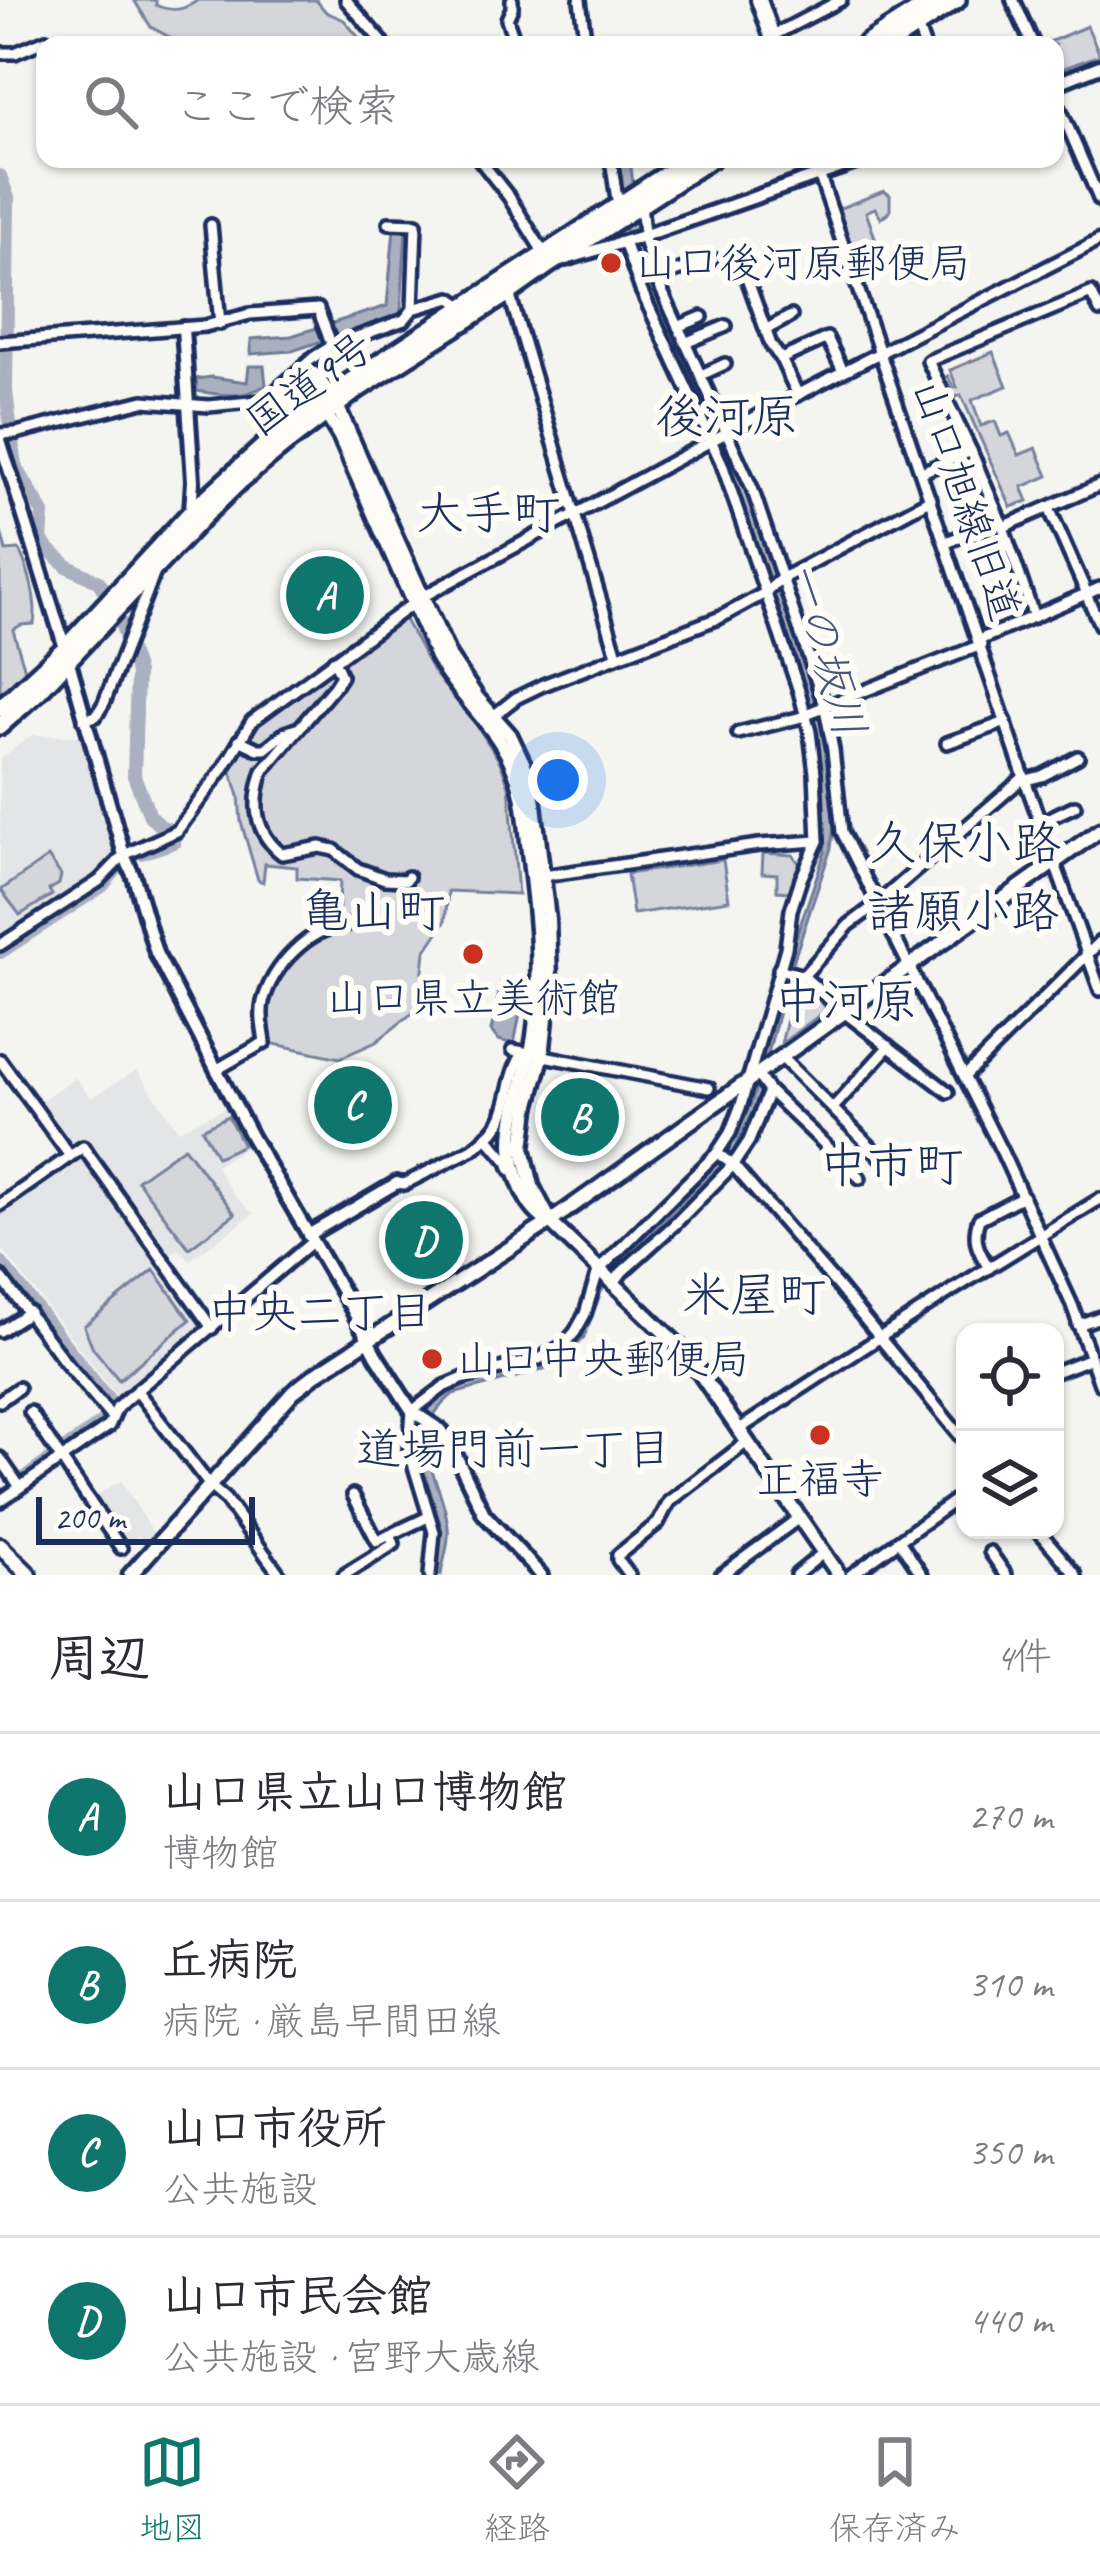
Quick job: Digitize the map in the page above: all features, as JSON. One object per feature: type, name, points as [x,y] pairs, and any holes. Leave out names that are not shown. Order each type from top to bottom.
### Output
[{"type":"highway","points":[[878,36],[934,0]]},
{"type":"highway","points":[[902,36],[957,0]]},
{"type":"highway","name":"国道9号","points":[[639,201],[678,168]]},
{"type":"highway","name":"国道9号","points":[[0,726],[191,512],[243,464],[464,307],[547,259],[619,209],[696,168]]},
{"type":"highway","name":"国道9号","points":[[0,708],[66,655],[239,482],[329,404],[509,293],[547,259]]},
{"type":"main road","points":[[759,0],[770,36]]},
{"type":"main road","points":[[329,404],[418,601],[490,719],[517,774],[540,944],[539,987],[512,1136],[513,1164],[538,1216],[550,1222]]},
{"type":"main road","points":[[490,719],[510,735],[526,769],[535,806],[550,948],[548,998],[527,1054],[523,1148],[532,1186],[550,1222],[686,1353],[839,1575]]},
{"type":"main road","points":[[130,1575],[293,1392],[316,1374],[761,1080],[782,1058],[1100,830]]},
{"type":"main road","points":[[0,1546],[29,1575]]},
{"type":"street","points":[[346,0],[377,36]]},
{"type":"street","points":[[512,0],[507,19],[513,36]]},
{"type":"street","points":[[580,0],[585,36]]},
{"type":"street","points":[[782,36],[841,0]]},
{"type":"street","points":[[1013,0],[1029,36]]},
{"type":"street","points":[[917,26],[921,36]]},
{"type":"street","points":[[0,53],[36,44]]},
{"type":"street","points":[[1064,80],[1100,66]]},
{"type":"street","points":[[1064,118],[1100,202]]},
{"type":"street","points":[[486,168],[547,259],[625,242],[841,168]]},
{"type":"street","points":[[612,168],[619,209]]},
{"type":"street","name":"山口旭線旧道","points":[[817,168],[1100,990]]},
{"type":"street","points":[[430,1575],[434,1532],[409,1450],[416,1406],[464,1378],[539,1359],[563,1346],[585,1314],[598,1271],[731,1164],[749,1141],[795,896],[820,837],[807,714],[701,375],[642,236],[639,201]]},
{"type":"street","points":[[388,223],[416,224],[413,309]]},
{"type":"street","points":[[211,225],[220,324]]},
{"type":"street","points":[[0,945],[99,880],[124,855],[172,834],[223,769],[252,721],[418,601],[798,394],[1100,240]]},
{"type":"street","points":[[625,242],[641,290],[752,488],[824,709],[840,832],[1041,1236],[1100,1384]]},
{"type":"street","points":[[656,278],[712,259]]},
{"type":"street","points":[[745,273],[771,345],[798,394]]},
{"type":"street","points":[[509,293],[616,656]]},
{"type":"street","points":[[1034,617],[1002,524],[928,361],[1091,293],[1100,311]]},
{"type":"street","points":[[464,307],[452,298],[413,309],[404,320],[331,343],[260,401],[187,406],[143,401],[5,435],[84,720],[156,952],[216,1070],[369,1341],[414,1413],[449,1441],[484,1514],[541,1575]]},
{"type":"street","points":[[1,342],[183,328],[220,324],[250,314],[317,309],[331,343]]},
{"type":"street","points":[[767,329],[791,316]]},
{"type":"street","points":[[678,327],[702,317]]},
{"type":"street","points":[[685,343],[726,326]]},
{"type":"street","points":[[183,328],[191,512]]},
{"type":"street","points":[[781,358],[824,333],[843,371]]},
{"type":"street","points":[[701,375],[724,364]]},
{"type":"street","points":[[302,370],[329,404]]},
{"type":"street","points":[[922,472],[971,451]]},
{"type":"street","points":[[946,542],[1049,508],[1100,485]]},
{"type":"street","points":[[894,499],[904,513]]},
{"type":"street","points":[[490,719],[528,691],[721,617],[931,499]]},
{"type":"street","points":[[1049,508],[1075,551],[1100,625]]},
{"type":"street","points":[[84,720],[96,716],[104,703],[156,567]]},
{"type":"street","points":[[738,733],[824,709],[1100,587]]},
{"type":"street","points":[[334,660],[341,676],[260,780],[258,826],[282,854],[320,847],[334,850],[358,869],[385,880],[408,877]]},
{"type":"street","points":[[947,743],[1006,722]]},
{"type":"street","points":[[239,740],[265,749],[297,729]]},
{"type":"street","points":[[799,975],[848,925],[1025,778],[1042,776],[1078,757]]},
{"type":"street","points":[[1041,822],[1076,806]]},
{"type":"street","points":[[543,876],[840,832]]},
{"type":"street","points":[[216,1070],[265,1042],[263,1002],[289,956],[313,936],[346,925]]},
{"type":"street","points":[[965,1076],[1100,942]]},
{"type":"street","points":[[780,969],[799,975],[948,1092]]},
{"type":"street","points":[[833,1108],[889,1046]]},
{"type":"street","points":[[109,1414],[310,1238],[397,1184],[473,1149],[494,1132],[502,1120],[514,1067],[527,1054],[709,1088]]},
{"type":"street","points":[[782,1058],[882,1158]]},
{"type":"street","points":[[0,1060],[70,1156]]},
{"type":"street","points":[[613,1285],[640,1241],[717,1153],[761,1080]]},
{"type":"street","points":[[761,1080],[860,1178]]},
{"type":"street","points":[[488,1137],[521,1185]]},
{"type":"street","points":[[0,1205],[83,1147],[212,1328]]},
{"type":"street","points":[[717,1153],[956,1431]]},
{"type":"street","points":[[989,1268],[975,1243],[979,1220],[1022,1196]]},
{"type":"street","points":[[629,1575],[618,1555],[658,1523],[669,1502],[743,1436],[880,1337],[1100,1199]]},
{"type":"street","points":[[0,1276],[109,1414],[110,1426],[0,1501]]},
{"type":"street","points":[[0,1331],[28,1312]]},
{"type":"street","points":[[1078,1325],[1100,1317]]},
{"type":"street","points":[[1064,1368],[1091,1358]]},
{"type":"street","points":[[0,1401],[18,1388]]},
{"type":"street","points":[[137,1390],[280,1575]]},
{"type":"street","points":[[30,1412],[121,1548]]},
{"type":"street","points":[[951,1424],[956,1421]]},
{"type":"street","points":[[0,1458],[20,1487]]},
{"type":"street","points":[[352,1495],[377,1541],[428,1517]]},
{"type":"street","points":[[851,1575],[956,1500]]},
{"type":"street","points":[[721,1575],[799,1518]]},
{"type":"street","points":[[344,1575],[394,1544],[391,1535]]},
{"type":"street","points":[[1046,1539],[1076,1575]]},
{"type":"street","points":[[900,1542],[922,1575]]},
{"type":"street","points":[[990,1552],[1003,1571],[990,1575]]},
{"type":"street","points":[[796,1575],[823,1553]]},
{"type":"shaded area","points":[[134,0],[156,0],[156,5],[172,9],[198,0],[316,0],[357,36],[168,36],[151,27]]},
{"type":"shaded area","points":[[1087,26],[1100,55],[1064,68],[1063,36]]},
{"type":"shaded area","points":[[884,191],[890,195],[890,211],[881,218],[875,208],[866,212],[878,246],[858,251],[848,244],[838,209]]},
{"type":"shaded area","points":[[993,352],[1007,386],[972,400],[981,426],[995,421],[1001,436],[1009,433],[1019,455],[1036,448],[1048,476],[1022,487],[1028,501],[1011,507],[961,395],[951,399],[943,379],[948,376],[957,387],[950,370]]},
{"type":"shaded area","points":[[0,528],[6,551],[19,550],[23,558],[35,616],[34,624],[13,630],[25,670],[0,694]]},
{"type":"shaded area","points":[[404,618],[434,673],[500,762],[509,786],[518,894],[448,891],[445,922],[425,952],[419,1008],[376,1042],[340,1058],[265,1042],[264,1002],[289,956],[338,924],[340,881],[297,878],[297,867],[265,864],[263,882],[258,880],[230,768],[253,725]]},
{"type":"shaded area","points":[[32,735],[81,736],[115,860],[92,882],[0,939],[0,759]]},
{"type":"shaded area","points":[[763,853],[793,855],[800,864],[789,892],[777,891],[777,874],[762,873]]},
{"type":"shaded area","points":[[48,857],[61,875],[59,884],[49,890],[52,895],[20,915],[1,890]]},
{"type":"shaded area","points":[[723,860],[729,900],[633,914],[627,874]]},
{"type":"shaded area","points":[[797,978],[825,1002],[825,1011],[781,1044]]},
{"type":"shaded area","points":[[137,1070],[178,1130],[227,1107],[248,1146],[215,1166],[254,1214],[190,1260],[178,1249],[167,1257],[85,1143],[69,1151],[35,1105],[75,1077],[91,1098]]},
{"type":"shaded area","points":[[228,1116],[243,1145],[217,1157],[202,1129]]},
{"type":"shaded area","points":[[184,1147],[235,1214],[189,1248],[137,1180]]},
{"type":"shaded area","points":[[80,1152],[206,1324],[117,1397],[0,1246],[0,1211]]},
{"type":"shaded area","points":[[154,1270],[190,1320],[119,1380],[93,1348],[84,1326]]},
{"type":"shaded area","points":[[121,1481],[154,1534],[145,1543],[138,1536],[123,1548],[92,1498]]},
{"type":"water","points":[[620,168],[631,168],[640,241],[666,315],[739,471],[817,703],[827,748],[834,827],[789,974],[760,1097],[731,1156],[616,1268],[584,1337],[568,1356],[542,1370],[453,1394],[428,1427],[428,1458],[448,1533],[441,1575],[435,1575],[442,1530],[421,1462],[418,1423],[441,1394],[465,1382],[546,1361],[570,1345],[616,1259],[726,1153],[752,1101],[784,973],[825,852],[819,756],[811,715],[730,473],[648,296],[625,230]]},
{"type":"water","points":[[394,228],[406,229],[398,316],[292,351],[251,354],[251,339],[291,336],[387,306]]},
{"type":"water","points":[[249,366],[264,366],[266,385],[241,394],[197,391],[196,379],[247,382]]},
{"type":"water","points":[[501,983],[522,984],[514,1044],[498,1040],[491,1031]]},
{"type":"waterway","points":[[0,176],[8,198],[6,391],[15,465],[43,513],[45,546],[104,590]]},
{"type":"waterway","points":[[980,454],[983,459]]},
{"type":"waterway","points":[[121,623],[137,673],[134,776],[150,816],[170,830],[174,842],[141,853]]},
{"type":"waterway","points":[[0,952],[102,886],[118,867]]},
{"type":"waterway","points":[[0,1262],[113,1406],[106,1420],[24,1479]]},
{"type":"place","name":"山口後河原郵便局","points":[[611,263]]},
{"type":"place","name":"山口県立山口博物館","points":[[325,595]]},
{"type":"place","name":"山口県立美術館","points":[[473,954]]},
{"type":"place","name":"山口市役所","points":[[353,1105]]},
{"type":"place","name":"丘病院","points":[[580,1117]]},
{"type":"place","name":"山口市民会館","points":[[424,1240]]},
{"type":"place","name":"山口中央郵便局","points":[[432,1359]]},
{"type":"place","name":"正福寺","points":[[820,1435]]},
{"type":"district","name":"後河原","points":[[727,416]]},
{"type":"district","name":"大手町","points":[[488,513]]},
{"type":"district","name":"久保小路","points":[[965,843]]},
{"type":"district","name":"亀山町","points":[[373,911]]},
{"type":"district","name":"諸願小路","points":[[963,911]]},
{"type":"district","name":"中河原","points":[[846,1001]]},
{"type":"district","name":"中市町","points":[[891,1165]]},
{"type":"district","name":"米屋町","points":[[754,1295]]},
{"type":"district","name":"中央二丁目","points":[[320,1312]]},
{"type":"district","name":"道場門前一丁目","points":[[514,1449]]},
{"type":"water label","name":"一の坂川","points":[[826,649]]}]
